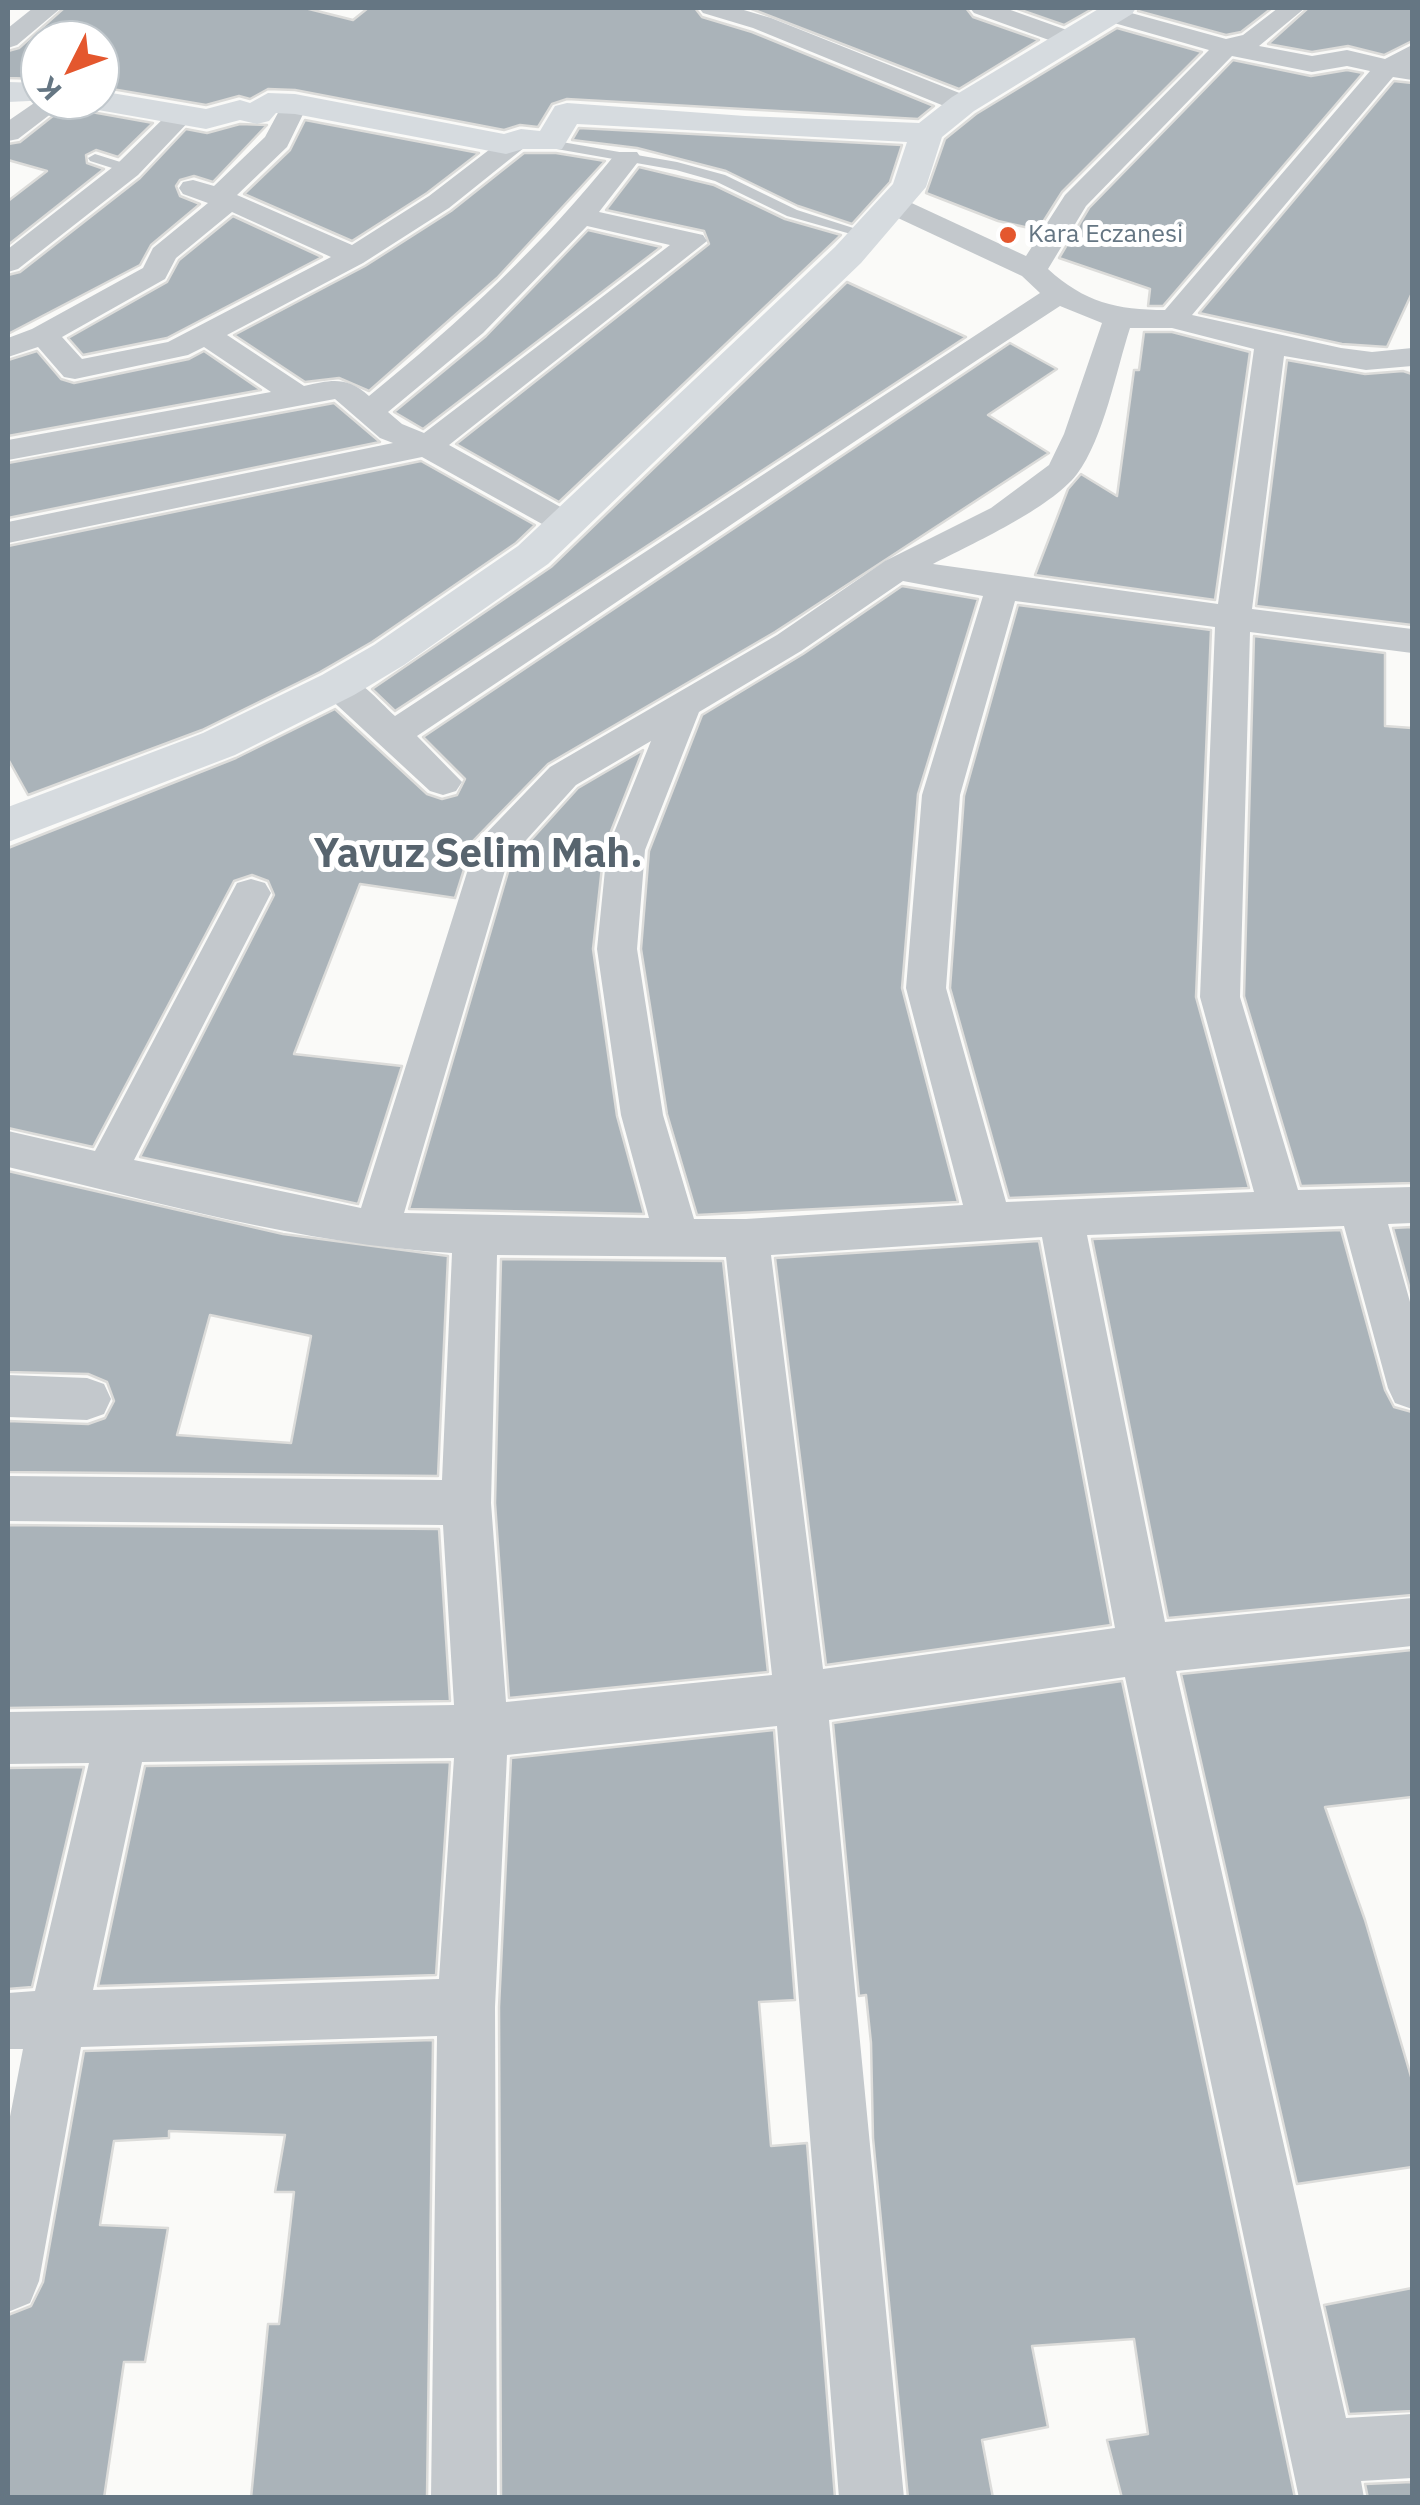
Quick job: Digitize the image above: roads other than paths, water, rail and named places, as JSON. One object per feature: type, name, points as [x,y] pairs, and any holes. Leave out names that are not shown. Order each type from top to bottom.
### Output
[{"type":"street","points":[[8,40],[48,8]]},
{"type":"street","points":[[712,8],[772,15],[963,104]]},
{"type":"street","points":[[982,8],[1069,39]]},
{"type":"street","points":[[393,735],[752,498],[1045,282],[1075,201],[1226,46],[1252,40],[1293,8]]},
{"type":"street","points":[[8,826],[219,744],[338,684],[389,656],[532,555],[563,522],[732,369],[893,205],[909,187],[927,132],[963,104],[1115,11],[1226,46],[1312,64],[1348,58],[1399,72]]},
{"type":"street","points":[[1173,319],[1399,72],[1412,53]]},
{"type":"street","points":[[120,104],[206,119],[240,110],[257,114],[268,103],[296,104],[506,144],[521,139],[550,142],[568,113],[746,126],[927,132]]},
{"type":"street","points":[[8,348],[43,335],[155,273],[164,254],[214,195],[277,141],[296,104]]},
{"type":"street","points":[[8,262],[128,169],[182,115]]},
{"type":"street","points":[[43,335],[75,370],[177,348],[354,257],[439,202],[521,139]]},
{"type":"street","points":[[370,412],[472,327],[581,216],[627,158]]},
{"type":"street","points":[[214,195],[354,257]]},
{"type":"street","points":[[893,205],[1118,319],[1173,319],[1270,344],[1372,362],[1404,356],[1412,326]]},
{"type":"street","points":[[8,533],[427,446],[693,240],[581,216]]},
{"type":"street","points":[[377,1230],[490,854],[562,776],[682,708],[897,569],[1003,515],[1063,470],[1080,434],[1118,319]]},
{"type":"street","points":[[204,334],[295,394]]},
{"type":"street","points":[[1270,344],[1233,618],[1220,996],[1281,1208]]},
{"type":"street","points":[[8,450],[342,388],[391,431],[427,446],[563,522]]},
{"type":"street","points":[[897,569],[1002,588],[1412,641]]},
{"type":"street","points":[[990,1224],[926,988],[941,795],[1002,588]]},
{"type":"street","points":[[338,684],[443,782]]},
{"type":"street","points":[[677,1239],[642,1116],[617,949],[626,850],[682,708]]},
{"type":"street","points":[[106,1172],[251,893]]},
{"type":"street","points":[[8,1149],[377,1230],[475,1236],[746,1238],[1061,1218],[1412,1205]]},
{"type":"street","points":[[1361,1208],[1412,1388]]},
{"type":"street","points":[[1061,1218],[1145,1649],[1329,2474],[1412,2446]]},
{"type":"street","points":[[464,2498],[466,2007],[482,1731],[466,1503],[475,1236]]},
{"type":"street","points":[[746,1238],[801,1698],[872,2498]]},
{"type":"street","points":[[8,1396],[86,1399]]},
{"type":"street","points":[[8,1498],[194,1497],[466,1503]]},
{"type":"street","points":[[8,1738],[482,1731],[801,1698],[1145,1649],[1412,1622]]},
{"type":"street","points":[[8,2282],[32,2021],[121,1739]]},
{"type":"street","points":[[32,2021],[466,2007]]},
{"type":"lane","points":[[521,139],[720,178],[792,213],[865,234]]},
{"type":"lane","points":[[95,158],[128,169]]},
{"type":"place","name":"Kara Eczanesi","points":[[1008,235]]},
{"type":"district","name":"Yavuz Selim Mah.","points":[[478,855]]}]
